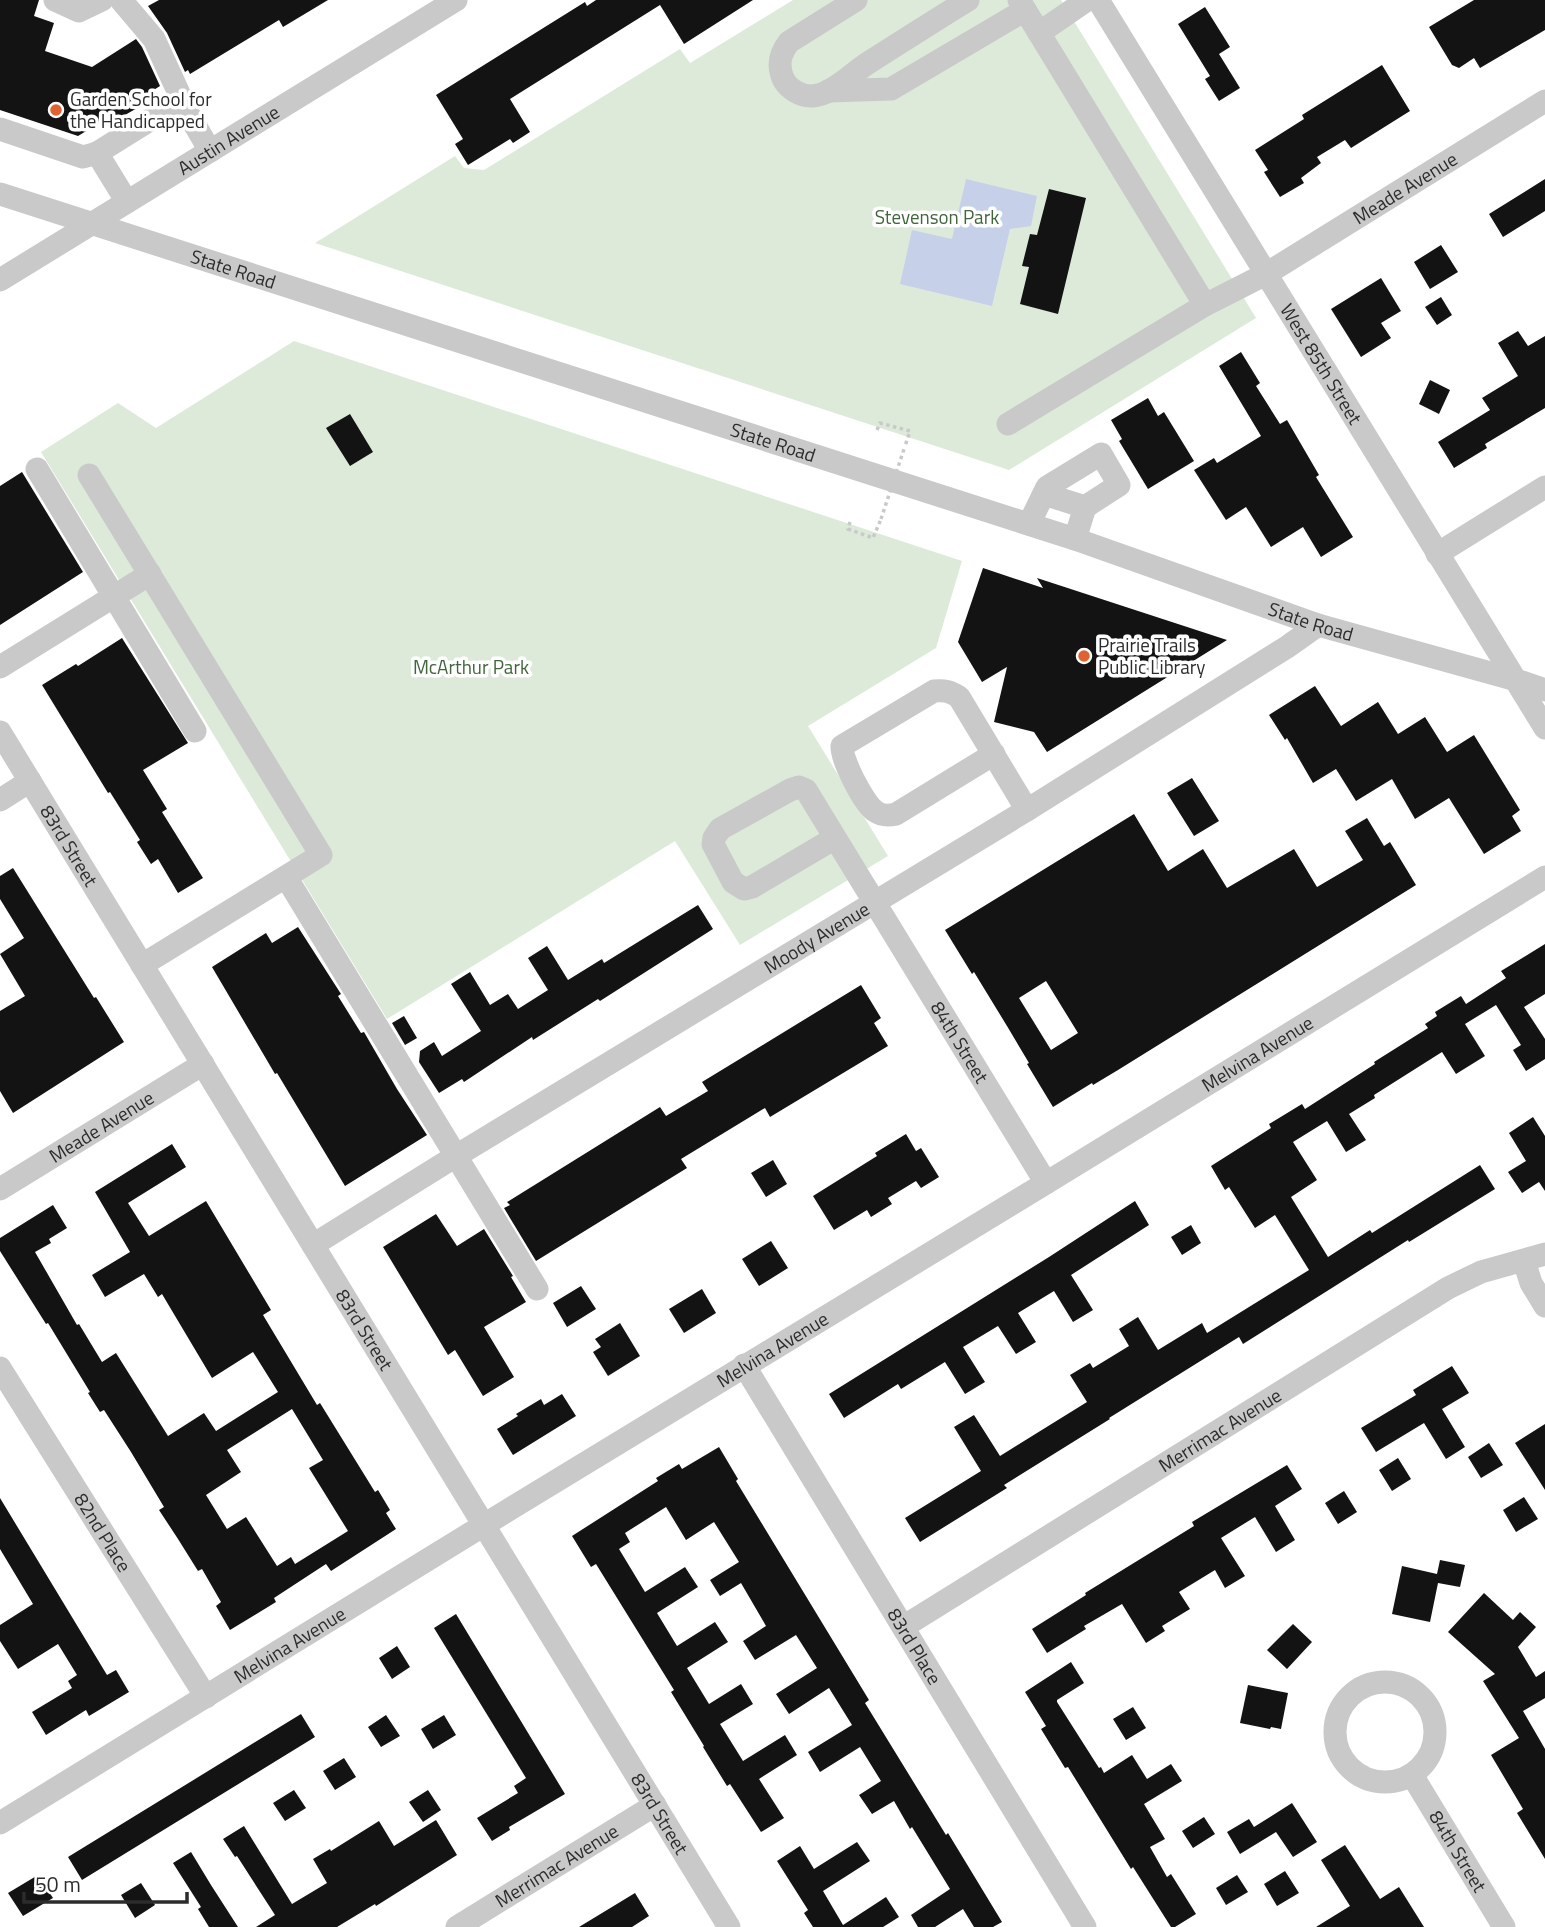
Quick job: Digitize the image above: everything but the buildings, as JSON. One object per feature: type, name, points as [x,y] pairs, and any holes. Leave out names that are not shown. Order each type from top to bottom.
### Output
[{"type":"street","points":[[55,0],[79,11],[102,0]]},
{"type":"street","points":[[121,0],[153,39],[210,151]]},
{"type":"street","name":"Austin Avenue","points":[[0,280],[456,0]]},
{"type":"street","points":[[856,0],[789,42],[783,50],[780,70],[783,80],[790,88],[808,96],[828,91],[968,0]]},
{"type":"street","points":[[1039,33],[1087,0]]},
{"type":"street","name":"West 85th Street","points":[[1098,0],[1545,728]]},
{"type":"street","points":[[828,91],[891,89],[1022,5],[1205,305]]},
{"type":"street","points":[[0,129],[83,157],[97,153],[182,100]]},
{"type":"street","name":"Meade Avenue","points":[[1008,424],[1205,305],[1266,274],[1545,101]]},
{"type":"street","points":[[97,153],[127,202]]},
{"type":"street","name":"State Road","points":[[0,194],[1075,539],[1318,625],[1545,690]]},
{"type":"street","points":[[1029,524],[1047,487],[1101,454],[1119,485],[1085,507],[1075,539]]},
{"type":"street","points":[[37,469],[195,731]]},
{"type":"street","points":[[89,475],[321,855],[142,965]]},
{"type":"street","points":[[1437,554],[1545,487]]},
{"type":"street","points":[[1044,494],[1085,507]]},
{"type":"street","points":[[0,667],[149,574]]},
{"type":"street","name":"Moody Avenue","points":[[313,1245],[1027,810],[1318,625]]},
{"type":"street","points":[[994,754],[896,814],[886,816],[870,807],[847,768],[842,746],[934,691],[944,690],[959,696],[994,754],[1027,810]]},
{"type":"street","name":"83rd Street","points":[[0,732],[729,1927]]},
{"type":"street","points":[[0,800],[30,781]]},
{"type":"street","name":"84th Street","points":[[835,838],[752,887],[744,888],[733,882],[713,844],[720,830],[790,790],[799,787],[806,790],[1046,1183]]},
{"type":"street","points":[[286,877],[537,1289]]},
{"type":"street","name":"Melvina Avenue","points":[[0,1823],[484,1524],[1545,877]]},
{"type":"street","name":"Meade Avenue","points":[[0,1188],[203,1064]]},
{"type":"street","points":[[1535,1257],[1531,1283],[1545,1306]]},
{"type":"street","name":"Merrimac Avenue","points":[[903,1627],[1448,1288],[1481,1272],[1535,1257]]},
{"type":"street","name":"83rd Place","points":[[744,1365],[1085,1927]]},
{"type":"street","name":"82nd Place","points":[[0,1368],[206,1697]]},
{"type":"street","points":[[1382,1682],[1410,1689],[1422,1699],[1430,1711],[1435,1739],[1427,1759],[1412,1774],[1398,1781],[1383,1783],[1361,1776],[1343,1761],[1336,1739],[1337,1716],[1345,1702],[1356,1692],[1368,1685],[1382,1682]]},
{"type":"street","name":"84th Street","points":[[1412,1774],[1504,1927]]},
{"type":"street","name":"Merrimac Avenue","points":[[457,1927],[655,1805]]},
{"type":"path","points":[[850,522],[848,529],[873,538],[910,431],[880,424],[877,430]]},
{"type":"green space","name":"Stevenson Park","points":[[793,0],[1061,0],[1256,318],[1009,470],[315,243],[455,156],[464,168],[484,170],[680,49],[690,63]]},
{"type":"green space","name":"McArthur Park","points":[[294,341],[962,561],[936,648],[808,726],[888,856],[740,945],[675,841],[387,1019],[41,452],[118,403],[156,428]]},
{"type":"water","points":[[966,179],[1037,196],[1031,226],[1010,229],[992,306],[900,284],[912,230],[952,239]]},
{"type":"place","name":"Garden School for the Handicapped","points":[[56,110]]},
{"type":"place","name":"Prairie Trails Public Library","points":[[1084,656]]}]
